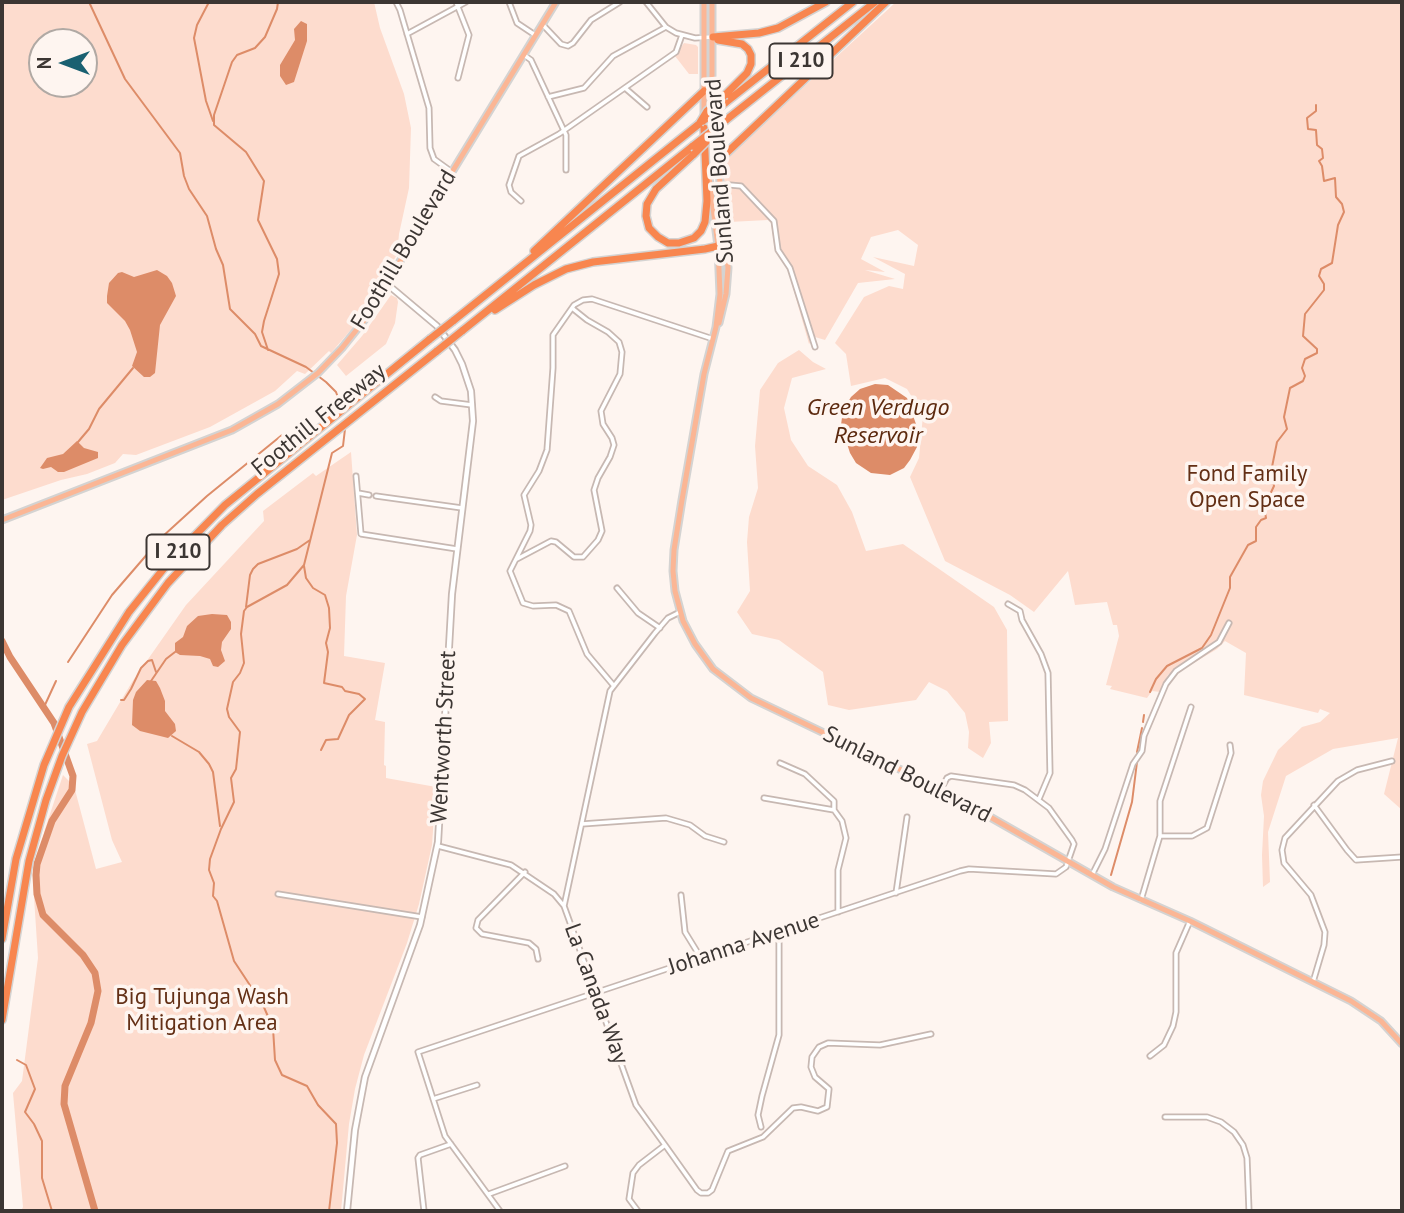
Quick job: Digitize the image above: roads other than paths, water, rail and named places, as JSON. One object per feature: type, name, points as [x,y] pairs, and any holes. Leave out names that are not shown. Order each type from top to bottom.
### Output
[{"type":"highway","points":[[713,37],[759,33],[778,28],[826,2]]},
{"type":"highway","name":"Foothill Freeway","points":[[2,939],[20,843],[33,796],[56,736],[76,696],[129,612],[179,550],[237,494],[698,127],[724,99],[853,2]]},
{"type":"highway","name":"I 210","points":[[693,150],[709,140],[726,120],[875,2]]},
{"type":"highway","points":[[717,162],[886,2]]},
{"type":"highway","points":[[713,37],[720,41],[742,44],[751,55],[747,73],[724,99]]},
{"type":"highway","points":[[484,296],[704,91]]},
{"type":"highway","points":[[693,150],[656,189],[647,204],[649,228],[668,243],[689,241],[704,227],[707,201],[698,127]]},
{"type":"highway","name":"Foothill Freeway","points":[[2,1020],[29,861],[41,815],[62,755],[82,712],[131,632],[178,571],[240,509],[312,450],[693,150]]},
{"type":"highway","points":[[462,331],[534,285],[566,269],[593,262],[666,255],[718,246],[724,235]]},
{"type":"main road","name":"Foothill Boulevard","points":[[2,520],[232,430],[265,412],[303,385],[331,360],[361,325],[387,284],[556,2]]},
{"type":"main road","name":"Sunland Boulevard","points":[[704,2],[704,91],[698,127],[718,246],[720,294],[674,550],[674,584],[680,612],[688,633],[702,655],[722,678],[740,692],[941,789],[1140,900],[1190,921],[1368,1011],[1402,1044]]},
{"type":"main road","name":"Sunland Boulevard","points":[[712,2],[712,97],[728,281],[723,312],[713,339]]},
{"type":"main road","name":"Wentworth Street","points":[[347,1211],[355,1130],[365,1077],[422,917],[438,846],[452,594],[473,421],[471,391],[462,364],[446,336],[428,317],[387,284]]},
{"type":"street","points":[[396,2],[429,108],[430,148],[434,159],[452,172]]},
{"type":"street","points":[[407,34],[457,4],[466,2]]},
{"type":"street","points":[[509,2],[517,23],[537,36]]},
{"type":"street","points":[[542,25],[561,44],[570,46],[591,20],[620,2]]},
{"type":"street","points":[[646,2],[666,27],[682,35],[713,37]]},
{"type":"street","points":[[457,4],[469,39],[458,78]]},
{"type":"street","points":[[548,97],[584,88],[613,56],[666,27]]},
{"type":"street","points":[[521,201],[511,192],[509,185],[517,158],[564,131],[676,52],[682,35]]},
{"type":"street","points":[[524,55],[531,60],[564,131],[566,170]]},
{"type":"street","points":[[625,88],[647,107]]},
{"type":"street","points":[[719,184],[744,188],[774,221],[779,250],[790,268],[815,347]]},
{"type":"street","points":[[614,686],[587,654],[579,629],[569,611],[556,605],[533,606],[523,603],[510,571],[530,531],[524,495],[539,471],[547,450],[553,369],[552,335],[572,308],[583,300],[598,300],[713,339]]},
{"type":"street","points":[[515,560],[551,541],[574,557],[583,557],[603,531],[594,490],[614,445],[603,424],[601,409],[620,374],[622,352],[618,342],[608,332],[572,308]]},
{"type":"street","points":[[435,397],[440,401],[472,405]]},
{"type":"street","points":[[356,475],[360,534],[457,549]]},
{"type":"street","points":[[358,493],[369,495]]},
{"type":"street","points":[[376,496],[462,508]]},
{"type":"street","points":[[617,588],[638,612],[660,628]]},
{"type":"street","points":[[1008,604],[1020,611],[1048,673],[1050,773],[1039,799]]},
{"type":"street","name":"La Canada Way","points":[[680,612],[671,616],[660,628],[614,686],[609,697],[564,906],[636,1105],[697,1190],[708,1193],[712,1190],[728,1151],[763,1137],[793,1108],[818,1111],[827,1107],[830,1089],[815,1077],[811,1067],[812,1057],[819,1047],[828,1044],[880,1045],[930,1034]]},
{"type":"street","points":[[1092,875],[1105,849],[1133,764],[1142,751],[1144,736],[1166,684],[1176,671],[1219,642],[1229,623]]},
{"type":"street","points":[[1140,900],[1160,835],[1160,801],[1191,707]]},
{"type":"street","points":[[1160,835],[1192,836],[1207,828],[1231,753],[1230,746]]},
{"type":"street","points":[[1313,982],[1325,932],[1311,895],[1286,867],[1282,850],[1289,833],[1332,785],[1348,774],[1392,761]]},
{"type":"street","points":[[780,763],[805,775],[834,801],[834,810],[842,821],[846,838],[838,870],[838,912]]},
{"type":"street","points":[[941,789],[951,776],[1014,785],[1039,799],[1058,817],[1073,840],[1069,862]]},
{"type":"street","points":[[764,798],[834,810]]},
{"type":"street","points":[[1314,805],[1352,858],[1360,861],[1402,857]]},
{"type":"street","points":[[582,824],[666,817],[690,825],[705,836],[724,842]]},
{"type":"street","points":[[896,893],[907,817]]},
{"type":"street","points":[[438,846],[499,860],[524,872],[554,894],[564,906]]},
{"type":"street","name":"Johanna Avenue","points":[[433,1099],[418,1052],[969,869],[1056,874],[1062,872],[1069,862]]},
{"type":"street","points":[[524,872],[478,920],[476,928],[482,934],[529,943],[536,949],[538,959]]},
{"type":"street","points":[[278,894],[422,917]]},
{"type":"street","points":[[681,895],[685,932],[701,958]]},
{"type":"street","points":[[1150,1056],[1164,1045],[1173,1026],[1176,1012],[1176,953],[1190,921]]},
{"type":"street","points":[[761,1127],[758,1115],[779,1035],[779,932]]},
{"type":"street","points":[[477,1085],[433,1099],[442,1130],[500,1211]]},
{"type":"street","points":[[1165,1117],[1207,1117],[1221,1122],[1234,1132],[1243,1145],[1247,1158],[1249,1211]]},
{"type":"street","points":[[424,1211],[417,1160],[420,1154],[451,1144]]},
{"type":"street","points":[[638,1211],[629,1199],[633,1173],[665,1145]]},
{"type":"street","points":[[489,1194],[565,1167]]},
{"type":"water","points":[[301,21],[307,24],[307,41],[294,82],[286,85],[280,76],[280,65],[295,40],[294,29]]},
{"type":"water","points":[[157,270],[167,276],[176,296],[160,325],[155,373],[144,377],[132,366],[137,352],[130,330],[107,303],[107,296],[109,283],[118,273],[134,277]]},
{"type":"water","name":"Green Verdugo Reservoir","points":[[875,384],[888,385],[907,398],[918,430],[917,447],[910,460],[904,468],[890,475],[871,473],[856,463],[841,425],[843,410],[851,397],[860,389]]},
{"type":"water","points":[[77,441],[84,448],[98,452],[98,458],[64,472],[58,472],[51,467],[40,468],[47,458],[63,454]]},
{"type":"water","points":[[227,615],[231,622],[231,629],[222,642],[221,650],[225,661],[218,667],[213,666],[210,659],[175,652],[175,643],[183,637],[187,626],[198,616]]},
{"type":"water","points":[[147,680],[156,681],[165,701],[165,711],[175,724],[176,731],[168,738],[140,731],[132,725],[133,700],[136,692]]},
{"type":"waterway","points":[[89,2],[125,79],[180,153],[184,176],[189,189],[207,216],[223,265],[230,309],[255,334],[261,346],[306,367],[326,382],[336,392],[341,406]]},
{"type":"waterway","points":[[209,2],[197,25],[194,38],[206,101],[213,121]]},
{"type":"waterway","points":[[268,350],[262,332],[279,274],[277,259],[258,220],[264,181],[246,152],[214,125],[214,115],[232,62],[237,55],[255,48],[265,37],[278,2]]},
{"type":"waterway","points":[[1150,692],[1167,666],[1202,648],[1211,635],[1230,588],[1230,577],[1248,545],[1256,541],[1256,527],[1266,518],[1264,507],[1274,486],[1271,472],[1277,442],[1287,429],[1284,417],[1290,388],[1303,381],[1305,376],[1302,368],[1305,359],[1317,353],[1317,349],[1303,336],[1305,314],[1324,290],[1319,276],[1321,269],[1332,263],[1338,225],[1344,212],[1336,197],[1335,178],[1324,181],[1319,161],[1323,158],[1322,149],[1317,145],[1316,130],[1308,129],[1307,118],[1316,111],[1316,105]]},
{"type":"waterway","points":[[78,442],[89,429],[99,409],[133,368]]},
{"type":"waterway","points":[[329,1211],[337,1143],[336,1124],[318,1105],[307,1086],[282,1075],[275,1060],[273,1028],[263,1005],[234,961],[217,901],[213,896],[214,883],[209,870],[210,859],[221,829],[234,802],[231,778],[236,769],[240,732],[229,717],[227,709],[233,682],[244,663],[241,634],[244,611],[287,585],[304,565],[332,453],[343,446],[345,429]]},
{"type":"waterway","points":[[68,662],[112,595],[162,537],[282,435]]},
{"type":"waterway","points":[[246,607],[253,569],[258,564],[297,549],[310,540]]},
{"type":"waterway","points":[[304,566],[306,578],[313,588],[325,595],[329,608],[330,628],[326,643],[328,652],[324,683],[342,687],[345,691],[359,694],[365,699],[349,715],[338,739],[326,740],[321,750]]},
{"type":"waterway","points":[[2,641],[54,723],[73,776],[72,790],[52,821],[37,864],[36,875],[37,894],[43,915],[83,955],[95,973],[98,991],[91,1023],[65,1086],[64,1104],[95,1211]]},
{"type":"waterway","points":[[151,681],[166,659],[175,652]]},
{"type":"waterway","points":[[121,700],[124,700],[141,668],[148,661],[152,660],[156,672]]},
{"type":"waterway","points":[[44,707],[56,681]]},
{"type":"waterway","points":[[1143,722],[1144,715]]},
{"type":"waterway","points":[[1137,752],[1142,728]]},
{"type":"waterway","points":[[172,736],[199,752],[209,764],[213,772],[220,826]]},
{"type":"waterway","points":[[1111,875],[1132,802],[1137,762]]},
{"type":"waterway","points":[[17,1060],[26,1065],[35,1089],[25,1112],[42,1141],[42,1178],[52,1211]]},
{"type":"park label","name":"Fond Family Open Space","points":[[1247,487]]},
{"type":"park label","name":"Big Tujunga Wash Mitigation Area","points":[[202,1010]]}]
